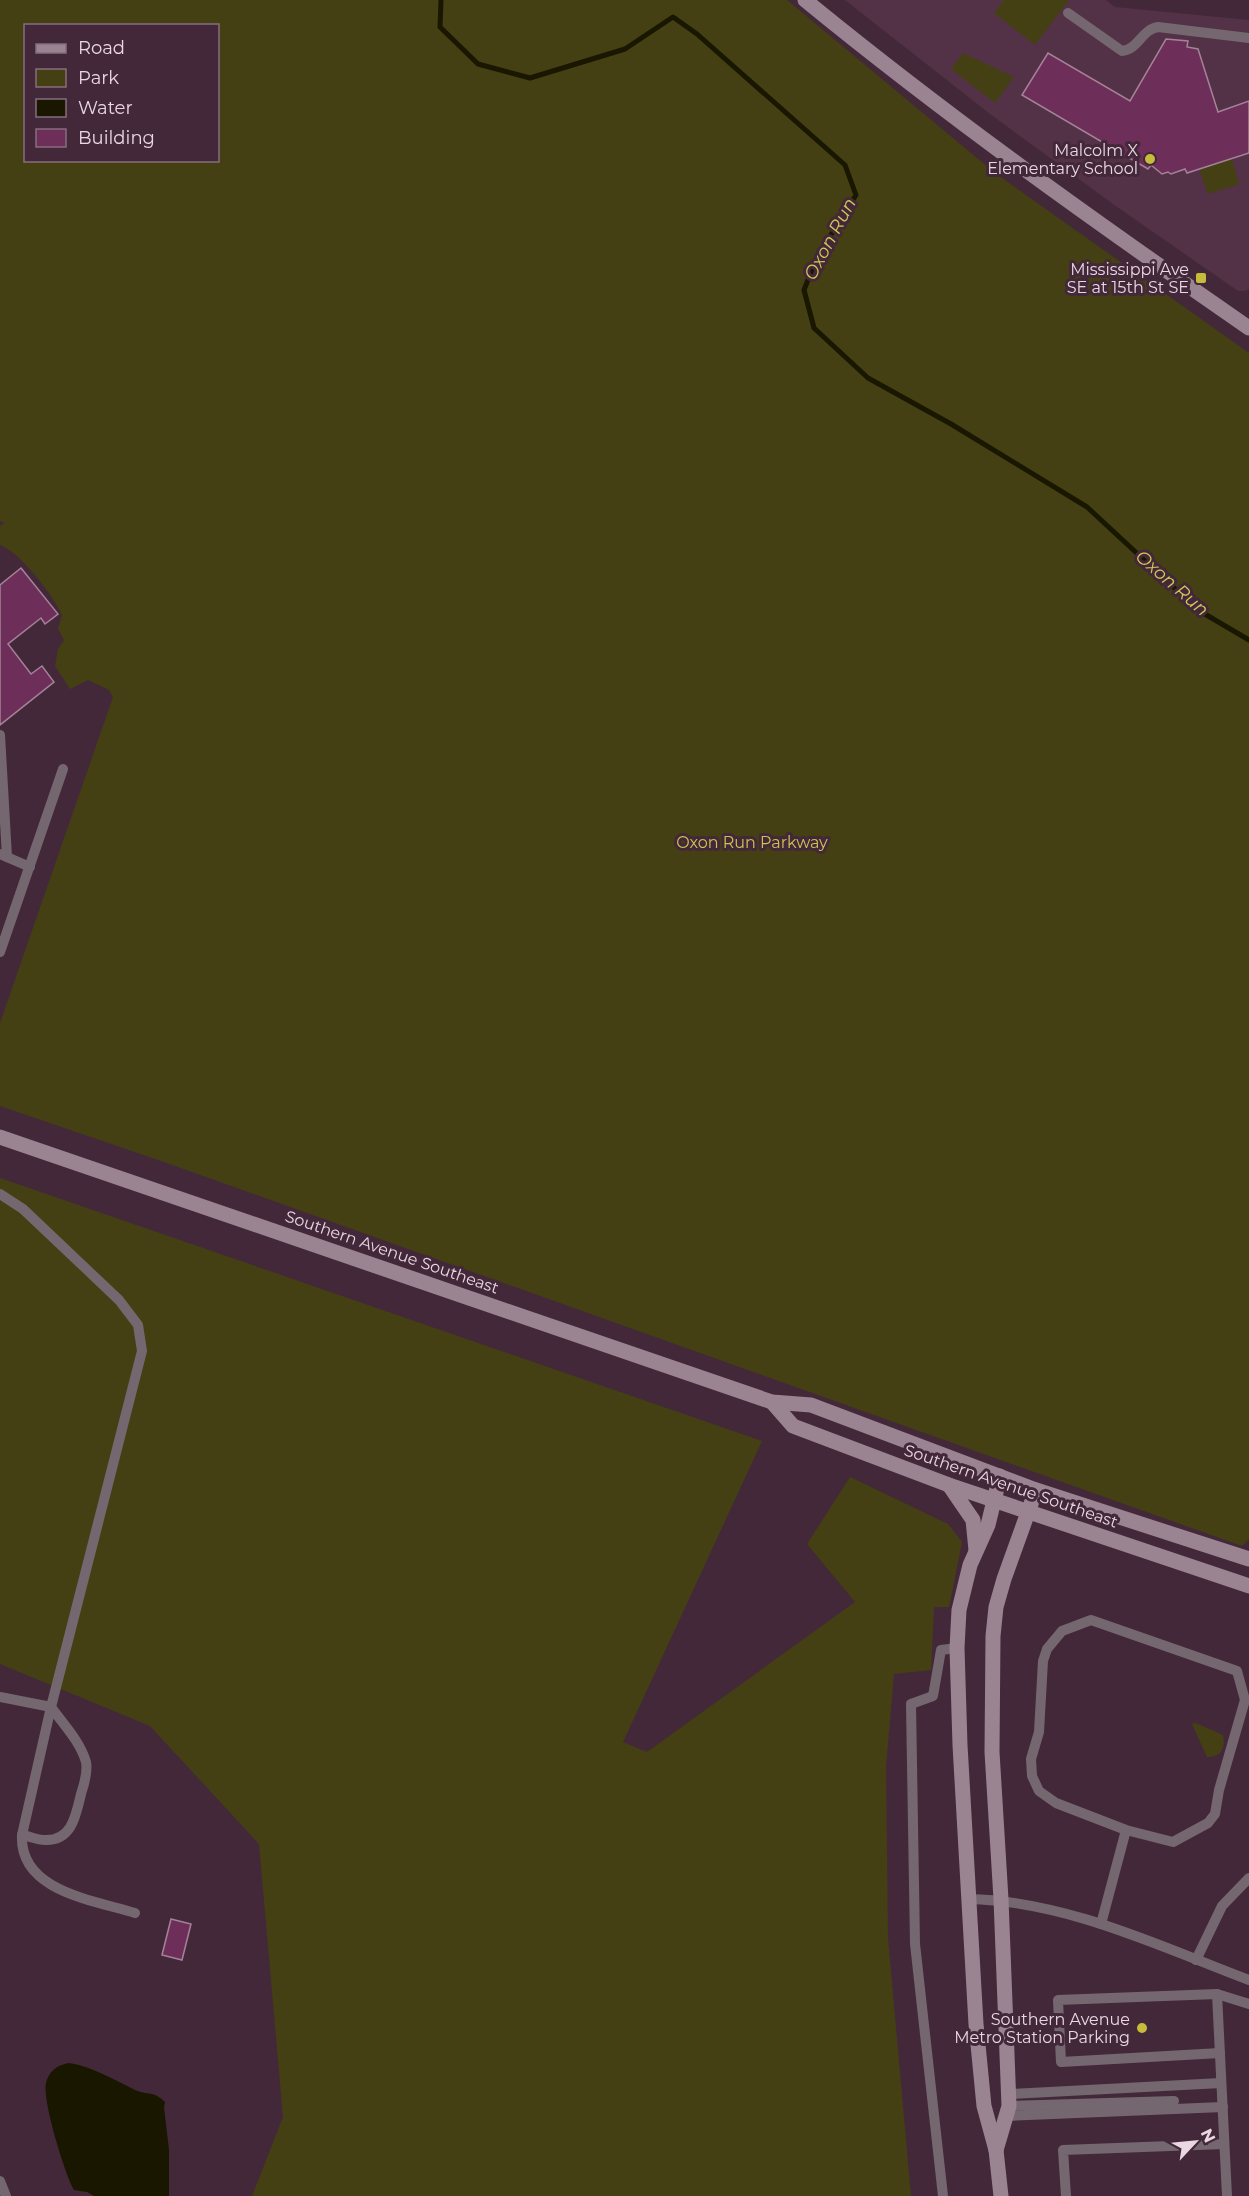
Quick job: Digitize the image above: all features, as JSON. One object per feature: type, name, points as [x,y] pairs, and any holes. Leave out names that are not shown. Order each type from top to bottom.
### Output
[{"type":"main road","points":[[805,0],[1007,158],[1249,328]]},
{"type":"main road","name":"Southern Avenue Southeast","points":[[0,1137],[772,1401],[811,1405],[1036,1490],[1249,1559]]},
{"type":"main road","name":"Southern Avenue Southeast","points":[[772,1401],[793,1426],[949,1485],[1249,1586]]},
{"type":"main road","points":[[1000,1476],[988,1524],[976,1551],[959,1610],[957,1648],[976,2024],[984,2106],[996,2150],[1001,2196]]},
{"type":"main road","points":[[949,1485],[973,1520],[976,1551]]},
{"type":"main road","points":[[996,2150],[1008,2105],[1001,1899],[992,1752],[993,1636],[996,1607],[1012,1552],[1021,1534],[1036,1490]]},
{"type":"lane","points":[[1068,13],[1122,51],[1133,48],[1146,31],[1158,27],[1249,38]]},
{"type":"lane","points":[[0,735],[3,855],[30,867]]},
{"type":"lane","points":[[0,952],[63,769]]},
{"type":"lane","points":[[0,1194],[23,1209],[119,1300],[138,1325],[142,1351],[51,1707],[21,1845],[31,1869],[40,1879],[62,1891],[135,1913]]},
{"type":"lane","points":[[1091,1620],[1236,1671],[1245,1700],[1219,1790],[1215,1814],[1208,1823],[1173,1842],[1126,1830],[1056,1803],[1039,1791],[1032,1776],[1031,1759],[1039,1732],[1043,1661],[1047,1649],[1062,1631],[1091,1620]]},
{"type":"lane","points":[[943,2196],[915,1944],[911,1704],[933,1696],[941,1650],[957,1648]]},
{"type":"lane","points":[[0,1697],[51,1707],[68,1729],[84,1755],[87,1765],[74,1824],[66,1834],[45,1840],[22,1835]]},
{"type":"lane","points":[[1101,1924],[1126,1830]]},
{"type":"lane","points":[[1196,1960],[1222,1906],[1249,1878]]},
{"type":"lane","points":[[969,1899],[1001,1899],[1042,1907],[1101,1924],[1249,1980]]},
{"type":"lane","points":[[1217,1994],[1227,2196]]},
{"type":"lane","points":[[1220,2053],[1061,2062],[1058,2000],[1217,1994],[1249,2004]]},
{"type":"lane","points":[[1008,2105],[1221,2083]]},
{"type":"lane","points":[[1008,2105],[1222,2103]]},
{"type":"lane","points":[[1066,2196],[1063,2150],[1224,2144]]},
{"type":"lane","points":[[0,2181],[6,2196]]},
{"type":"shaded area","name":"Malcolm X Elementary School","points":[[845,0],[1106,0],[1115,7],[1249,20],[1249,289],[1238,291],[1113,204],[990,114]]},
{"type":"green space","name":"Oxon Run Parkway","points":[[0,0],[787,0],[995,173],[1249,353],[1249,1539],[1242,1546],[164,1162],[0,1106],[0,1023],[113,697],[109,690],[88,680],[70,689],[55,666],[58,649],[64,640],[58,629],[62,615],[35,575],[17,556],[0,545],[0,526],[5,523],[0,521]]},
{"type":"green space","points":[[1004,0],[1069,0],[1035,45],[994,13]]},
{"type":"green space","points":[[963,53],[1014,77],[995,103],[951,69]]},
{"type":"green space","points":[[1232,159],[1239,184],[1208,194],[1199,169]]},
{"type":"green space","points":[[0,1178],[762,1441],[623,1742],[647,1752],[855,1602],[807,1544],[850,1477],[948,1524],[962,1542],[949,1607],[934,1607],[931,1670],[894,1674],[886,1767],[888,1938],[911,2196],[252,2196],[283,2117],[259,1844],[150,1726],[0,1664]]},
{"type":"green space","points":[[1196,1723],[1223,1735],[1224,1744],[1219,1753],[1207,1757],[1192,1724]]},
{"type":"water","points":[[69,2063],[95,2070],[135,2090],[157,2096],[165,2102],[169,2150],[169,2196],[94,2196],[87,2192],[74,2190],[55,2137],[46,2092],[47,2079],[51,2072]]},
{"type":"building","points":[[1166,39],[1188,41],[1187,47],[1198,49],[1218,112],[1249,101],[1249,153],[1187,173],[1185,169],[1171,174],[1168,172],[1162,174],[1151,165],[1148,169],[1022,95],[1048,53],[1130,101]]},
{"type":"building","points":[[21,568],[58,614],[45,624],[41,618],[8,644],[31,674],[42,666],[54,682],[0,725],[0,585]]},
{"type":"building","points":[[171,1919],[191,1924],[182,1960],[162,1955]]},
{"type":"waterway","name":"Oxon Run","points":[[441,0],[440,27],[478,64],[530,78],[625,49],[673,17],[697,34],[845,165],[856,195],[817,257],[804,290],[814,328],[868,378],[951,424],[1087,507],[1198,610],[1249,640]]},
{"type":"place","name":"Malcolm X Elementary School","points":[[1150,159]]},
{"type":"place","name":"Mississippi Ave SE at 15th St SE","points":[[1201,278]]},
{"type":"place","name":"Southern Avenue Metro Station Parking","points":[[1142,2028]]}]
